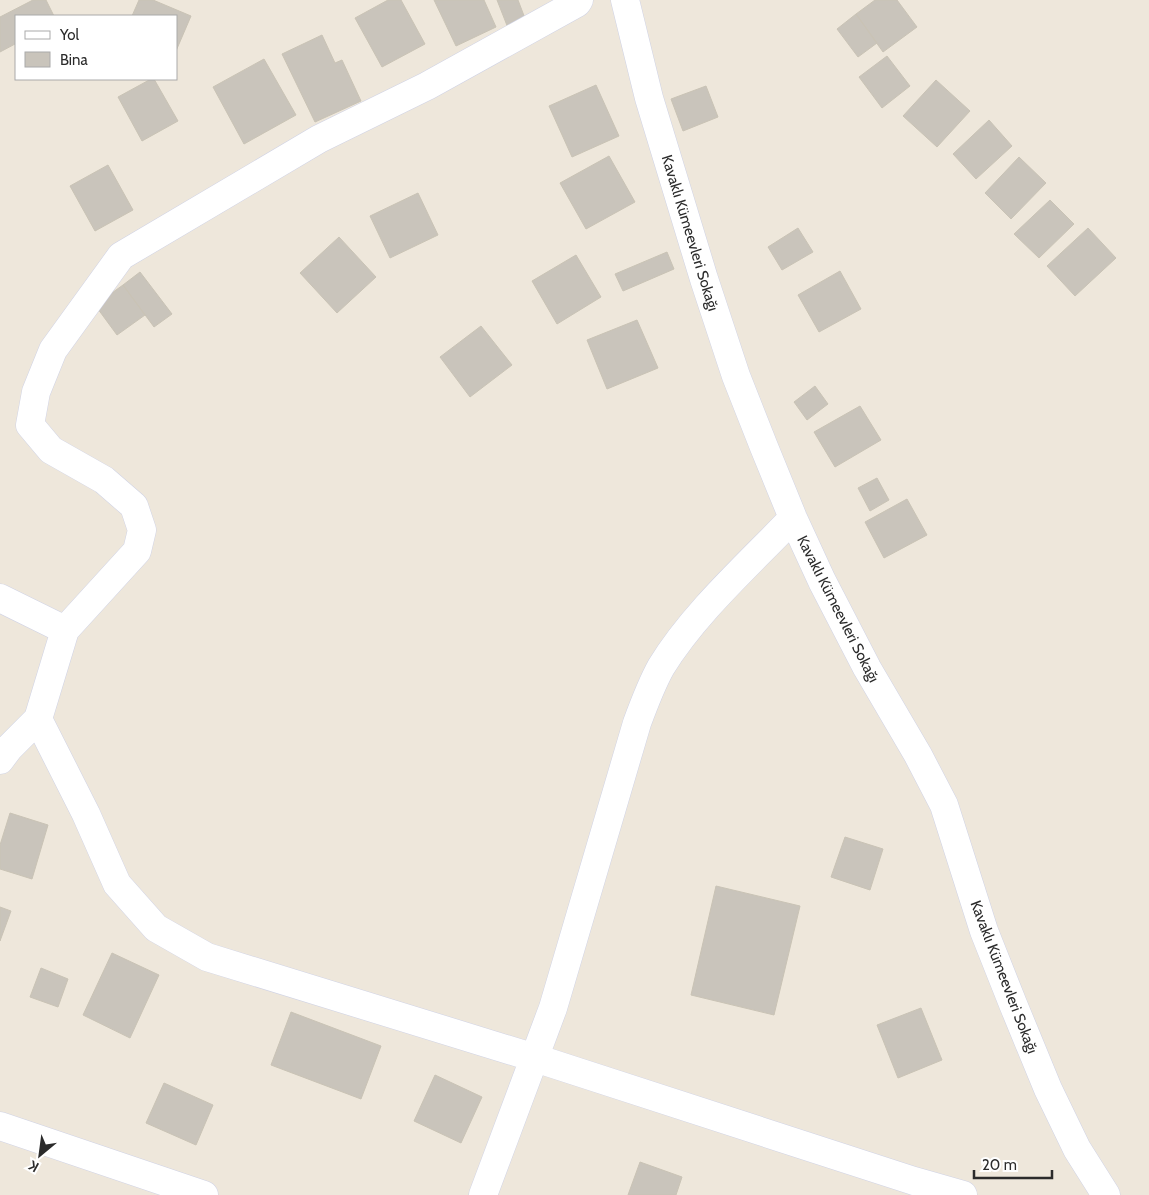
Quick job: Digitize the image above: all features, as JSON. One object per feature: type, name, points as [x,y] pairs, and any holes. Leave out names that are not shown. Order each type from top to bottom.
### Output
[{"type":"street","points":[[0,760],[9,748],[38,719],[65,630],[137,551],[142,530],[134,506],[104,480],[51,450],[30,425],[36,392],[53,350],[121,256],[319,139],[427,86],[579,0]]},
{"type":"street","name":"Kavaklı Kümeevleri Sokağı","points":[[625,0],[649,98],[707,288],[736,376],[793,518],[822,581],[867,668],[918,755],[944,805],[984,931],[1048,1089],[1077,1149],[1106,1195]]},
{"type":"street","points":[[483,1195],[553,1008],[629,750],[649,691],[680,638],[724,589],[793,518]]},
{"type":"street","points":[[0,598],[65,630]]},
{"type":"street","points":[[38,719],[86,814],[117,884],[156,928],[207,957],[535,1058],[914,1181],[963,1195]]},
{"type":"street","points":[[0,1126],[204,1195]]},
{"type":"building","points":[[33,0],[46,0],[54,15],[15,15],[15,44],[0,52],[0,17]]},
{"type":"building","points":[[139,0],[153,0],[191,16],[178,46],[178,15],[132,15]]},
{"type":"building","points":[[388,0],[401,0],[425,44],[382,67],[355,18]]},
{"type":"building","points":[[434,0],[484,0],[496,27],[456,46]]},
{"type":"building","points":[[497,0],[518,0],[526,21],[508,28]]},
{"type":"building","points":[[875,0],[897,0],[917,27],[883,52],[856,14]]},
{"type":"building","points":[[856,14],[877,43],[858,57],[837,29]]},
{"type":"building","points":[[322,35],[335,63],[342,60],[361,101],[315,122],[282,54]]},
{"type":"building","points":[[887,56],[910,86],[882,108],[859,77]]},
{"type":"building","points":[[264,59],[296,115],[244,144],[213,87]]},
{"type":"building","points":[[149,80],[155,80],[178,121],[142,141],[118,97]]},
{"type":"building","points":[[936,80],[970,111],[937,147],[903,116]]},
{"type":"building","points":[[596,85],[619,136],[572,157],[549,106]]},
{"type":"building","points":[[706,86],[718,117],[683,131],[671,99]]},
{"type":"building","points":[[989,120],[1012,146],[976,179],[953,154]]},
{"type":"building","points":[[609,156],[635,202],[586,229],[560,183]]},
{"type":"building","points":[[1019,157],[1046,183],[1011,219],[985,193]]},
{"type":"building","points":[[108,165],[133,210],[95,231],[70,186]]},
{"type":"building","points":[[418,193],[438,235],[390,258],[370,216]]},
{"type":"building","points":[[1050,200],[1074,224],[1039,258],[1014,234]]},
{"type":"building","points":[[798,228],[813,252],[782,270],[768,247]]},
{"type":"building","points":[[1088,228],[1116,258],[1075,296],[1047,266]]},
{"type":"building","points":[[339,237],[376,277],[337,313],[300,273]]},
{"type":"building","points":[[667,252],[674,269],[623,291],[615,274]]},
{"type":"building","points":[[576,255],[601,297],[557,324],[532,281]]},
{"type":"building","points":[[840,271],[861,309],[819,332],[798,295]]},
{"type":"building","points":[[140,272],[172,314],[154,327],[123,285]]},
{"type":"building","points":[[123,285],[145,315],[117,335],[95,305]]},
{"type":"building","points":[[637,320],[658,368],[607,389],[587,340]]},
{"type":"building","points":[[481,326],[512,365],[470,397],[440,357]]},
{"type":"building","points":[[815,386],[828,404],[807,420],[794,402]]},
{"type":"building","points":[[860,406],[881,440],[835,467],[814,432]]},
{"type":"building","points":[[877,478],[889,500],[870,511],[858,488]]},
{"type":"building","points":[[907,499],[927,535],[884,558],[865,522]]},
{"type":"building","points":[[10,813],[48,825],[32,879],[0,869],[0,845]]},
{"type":"building","points":[[845,837],[883,849],[870,890],[831,877]]},
{"type":"building","points":[[716,886],[800,906],[774,1015],[691,995]]},
{"type":"building","points":[[0,907],[11,911],[0,941]]},
{"type":"building","points":[[112,953],[159,975],[130,1038],[83,1015]]},
{"type":"building","points":[[41,968],[68,979],[58,1007],[30,997]]},
{"type":"building","points":[[921,1008],[942,1060],[898,1078],[877,1025]]},
{"type":"building","points":[[291,1012],[381,1046],[361,1099],[271,1065]]},
{"type":"building","points":[[435,1075],[482,1097],[461,1143],[414,1121]]},
{"type":"building","points":[[164,1083],[213,1105],[196,1145],[146,1123]]},
{"type":"building","points":[[640,1162],[682,1177],[676,1195],[628,1195]]}]
